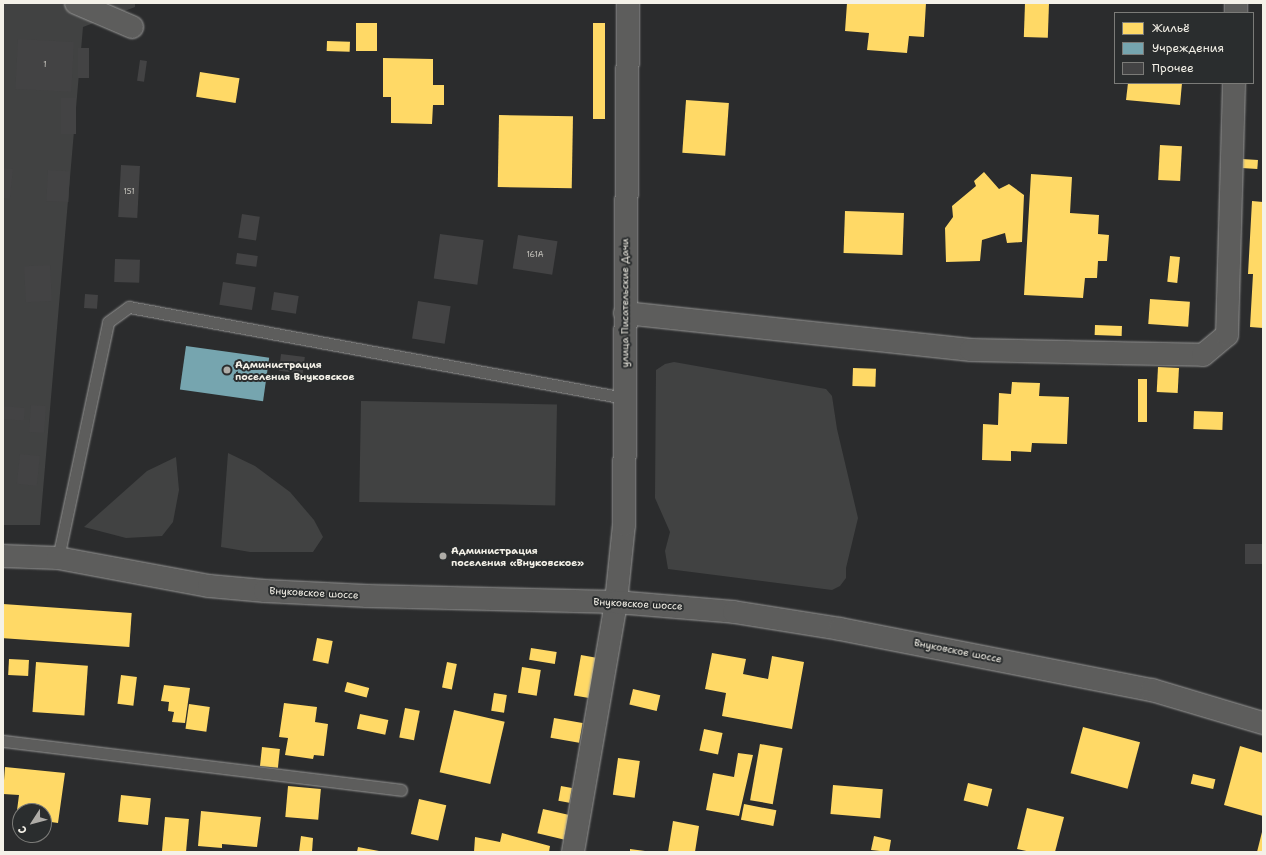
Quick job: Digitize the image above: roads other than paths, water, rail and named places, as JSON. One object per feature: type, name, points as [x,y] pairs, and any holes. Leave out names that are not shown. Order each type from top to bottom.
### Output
[{"type":"street","points":[[76,3],[132,27]]},
{"type":"street","name":"улица Писательские Дачи","points":[[573,852],[616,602],[624,525],[628,3]]},
{"type":"street","points":[[625,313],[971,350],[1203,355],[1227,335],[1234,84]]},
{"type":"street","name":"Внуковское шоссе","points":[[3,556],[58,558],[209,586],[266,591],[367,596],[616,602],[734,612],[840,629],[1152,690],[1263,723]]},
{"type":"lane","points":[[58,558],[108,322],[129,307],[625,398]]},
{"type":"lane","points":[[3,741],[401,790]]},
{"type":"place","name":"Администрация поселения Внуковское","points":[[227,370]]},
{"type":"place","name":"Администрация поселения «Внуковское»","points":[[443,556]]}]
